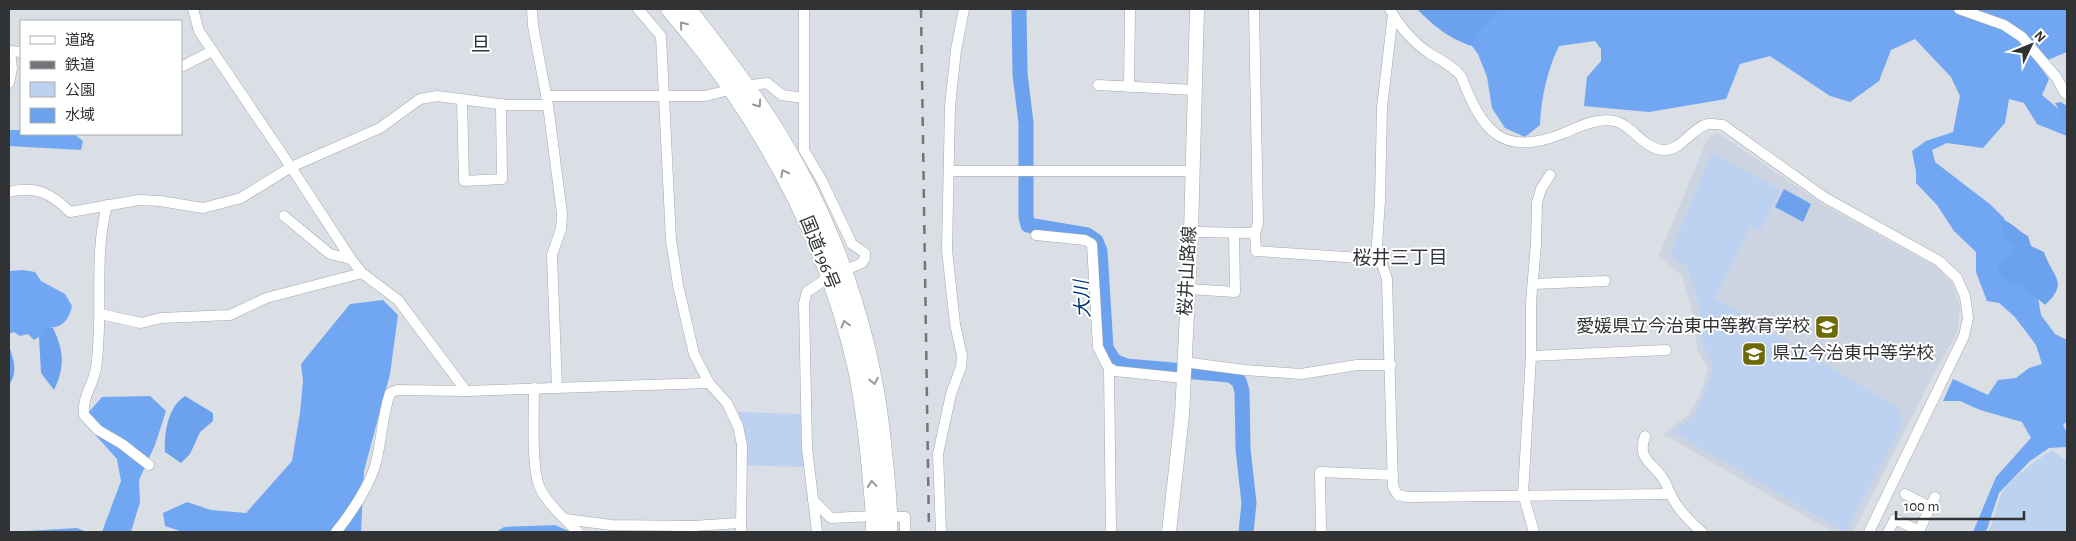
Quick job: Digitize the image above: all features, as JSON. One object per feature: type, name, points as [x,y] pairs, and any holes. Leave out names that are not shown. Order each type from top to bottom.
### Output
[{"type":"highway","name":"国道196号","points":[[670,9],[739,88]]},
{"type":"highway","name":"国道196号","points":[[687,9],[739,88],[836,275],[840,306],[866,416],[882,524]]},
{"type":"main road","name":"桜井山路線","points":[[1169,532],[1182,415],[1183,362],[1191,232],[1196,9]]},
{"type":"street","points":[[193,9],[199,31],[291,166],[351,259],[362,273],[398,300],[466,391]]},
{"type":"street","points":[[532,9],[533,26],[547,100],[562,214],[561,229],[552,255],[557,388]]},
{"type":"street","points":[[565,519],[611,525],[693,529],[741,527],[743,462],[738,426],[727,403],[709,383],[694,354],[686,323],[671,240],[661,36],[638,9]]},
{"type":"street","points":[[804,9],[804,150],[822,181],[852,244],[865,253],[862,263],[836,275],[807,292],[804,302],[806,430],[817,532]]},
{"type":"street","points":[[941,532],[938,454],[951,394],[961,366],[962,356],[955,324],[947,250],[950,106],[955,59],[964,9]]},
{"type":"street","points":[[1129,87],[1130,9]]},
{"type":"street","points":[[1254,9],[1258,223],[1255,234],[1256,251],[1376,258],[1382,264],[1387,279],[1391,365],[1393,487],[1398,495],[1407,497],[1523,494],[1670,494]]},
{"type":"street","points":[[1959,9],[2004,25],[2022,37],[2057,78],[2067,94]]},
{"type":"street","points":[[1376,258],[1380,201],[1382,107],[1391,11]]},
{"type":"street","points":[[1391,11],[1410,36],[1426,51],[1457,70],[1478,116],[1492,131],[1508,140],[1528,144],[1559,135],[1594,121],[1616,121],[1656,149],[1669,150],[1707,124],[1723,125],[1824,197],[1939,261],[1957,278],[1965,296],[1968,318],[1964,336],[1869,532]]},
{"type":"street","points":[[9,51],[12,69],[9,82]]},
{"type":"street","points":[[182,66],[212,51]]},
{"type":"street","points":[[9,192],[27,189],[48,194],[70,212],[139,200],[160,200],[202,208],[220,205],[241,198],[291,166],[380,128],[420,99],[437,96],[501,104],[547,100],[705,96],[767,83],[782,94],[803,98]]},
{"type":"street","points":[[1098,85],[1194,90]]},
{"type":"street","points":[[462,100],[464,181],[502,179],[501,104]]},
{"type":"street","points":[[949,171],[1192,171]]},
{"type":"street","points":[[1534,532],[1523,494],[1531,356],[1531,302],[1537,203],[1541,190],[1550,175]]},
{"type":"street","points":[[107,205],[101,227],[100,314],[96,370],[83,404],[84,416],[98,430],[122,444],[149,465]]},
{"type":"street","points":[[284,216],[330,254],[351,259]]},
{"type":"street","points":[[1191,232],[1255,234]]},
{"type":"street","points":[[1188,289],[1234,292],[1234,233]]},
{"type":"street","points":[[1036,235],[1085,240],[1092,244],[1098,347],[1109,368],[1111,532]]},
{"type":"street","points":[[100,314],[141,323],[162,318],[230,315],[266,298],[362,273]]},
{"type":"street","points":[[1533,284],[1604,281]]},
{"type":"street","points":[[1531,356],[1666,350]]},
{"type":"street","points":[[1183,362],[1245,370],[1301,374],[1357,365],[1391,365]]},
{"type":"street","points":[[1109,368],[1115,371],[1183,378]]},
{"type":"street","points":[[336,532],[352,513],[376,464],[384,409],[390,393],[397,390],[466,391],[709,383]]},
{"type":"street","points":[[534,388],[536,472],[540,489],[578,532]]},
{"type":"street","points":[[1645,436],[1641,446],[1644,458],[1666,482],[1670,494],[1686,519],[1702,532]]},
{"type":"street","points":[[1321,532],[1320,472],[1393,475]]},
{"type":"street","points":[[1888,532],[1895,519],[1919,531],[1932,502],[1904,494]]},
{"type":"street","points":[[813,500],[831,518],[882,524],[905,517],[904,532]]},
{"type":"shaded area","points":[[1444,9],[2067,9],[2067,52],[2038,64],[2049,79],[2042,95],[2067,116],[2067,136],[2037,124],[2024,103],[2009,99],[2005,123],[1983,148],[1947,143],[1932,150],[1935,162],[1991,205],[2004,218],[2009,234],[2037,291],[2041,315],[2055,334],[2067,340],[2067,421],[2063,425],[2067,433],[2067,447],[2049,448],[2030,461],[1999,493],[1985,532],[1973,532],[1996,477],[2031,438],[2022,422],[1980,410],[1960,401],[1943,401],[1953,379],[1988,395],[1998,380],[2016,378],[2029,368],[2042,364],[2036,345],[2014,316],[1999,303],[1987,301],[1976,272],[1976,252],[1954,231],[1937,205],[1916,183],[1912,151],[1926,141],[1953,132],[1960,96],[1951,77],[1915,39],[1891,50],[1879,81],[1850,102],[1830,96],[1770,56],[1740,64],[1726,99],[1649,112],[1584,106],[1587,77],[1601,61],[1601,49],[1595,41],[1559,46],[1545,85],[1540,125],[1525,137],[1505,128],[1492,108],[1487,77],[1478,54]]},
{"type":"shaded area","points":[[9,130],[20,130],[20,135],[75,135],[83,141],[81,150],[9,146]]},
{"type":"shaded area","name":"愛媛県立今治東中等教育学校","points":[[1716,132],[1824,205],[1940,269],[1953,285],[1960,308],[1957,333],[1930,381],[1853,532],[1833,532],[1663,434],[1689,415],[1700,395],[1708,369],[1697,349],[1695,321],[1682,276],[1659,255],[1707,140]]},
{"type":"shaded area","points":[[23,270],[35,272],[41,281],[65,294],[72,306],[69,316],[64,323],[56,327],[46,327],[39,337],[34,340],[28,334],[20,336],[14,332],[9,334],[9,271]]},
{"type":"shaded area","points":[[383,300],[398,315],[390,374],[364,471],[361,532],[183,532],[165,526],[163,513],[187,502],[211,510],[246,513],[292,461],[303,381],[301,364],[350,304]]},
{"type":"shaded area","points":[[150,396],[166,411],[155,445],[139,480],[140,502],[131,532],[102,532],[121,481],[117,459],[82,420],[102,397]]},
{"type":"shaded area","points":[[555,525],[571,532],[496,532],[504,527]]},
{"type":"shaded area","points":[[77,528],[87,532],[24,532],[26,531]]},
{"type":"green space","points":[[1712,153],[1780,190],[1760,231],[1750,227],[1715,298],[1897,407],[1903,424],[1845,532],[1674,432],[1694,416],[1708,385],[1713,366],[1701,339],[1700,309],[1688,268],[1670,254]]},
{"type":"green space","points":[[738,412],[802,414],[805,467],[740,465],[741,429]]},
{"type":"green space","points":[[2052,450],[2067,461],[2067,532],[1987,532],[1992,524],[1999,500],[2005,489],[2024,470]]},
{"type":"water","points":[[1417,9],[1501,9],[1479,31],[1471,46],[1442,31]]},
{"type":"water","points":[[2061,102],[2067,106],[2067,123],[2055,103]]},
{"type":"water","points":[[1784,189],[1811,204],[1803,222],[1775,207]]},
{"type":"water","points":[[2001,219],[2028,236],[2031,246],[2044,252],[2058,285],[2057,291],[2045,305],[2024,287],[2008,282],[1998,273],[1998,265],[2010,258],[2015,250],[2004,237]]},
{"type":"water","points":[[46,326],[53,328],[62,359],[58,382],[54,390],[41,373],[39,337]]},
{"type":"water","points":[[9,345],[14,375],[9,385]]},
{"type":"water","points":[[185,396],[213,413],[213,421],[200,432],[190,454],[181,463],[165,452],[165,436],[171,413]]},
{"type":"waterway","name":"大川","points":[[1019,9],[1020,74],[1026,123],[1026,217],[1028,225],[1087,235],[1096,241],[1100,251],[1106,348],[1114,361],[1126,366],[1230,375],[1239,381],[1242,391],[1243,449],[1249,503],[1246,532]]},
{"type":"railway","points":[[921,9],[929,532]]},
{"type":"place","name":"愛媛県立今治東中等教育学校","points":[[1827,327]]},
{"type":"place","name":"県立今治東中等学校","points":[[1754,354]]},
{"type":"district","name":"旦","points":[[481,45]]},
{"type":"district","name":"桜井三丁目","points":[[1400,258]]}]
